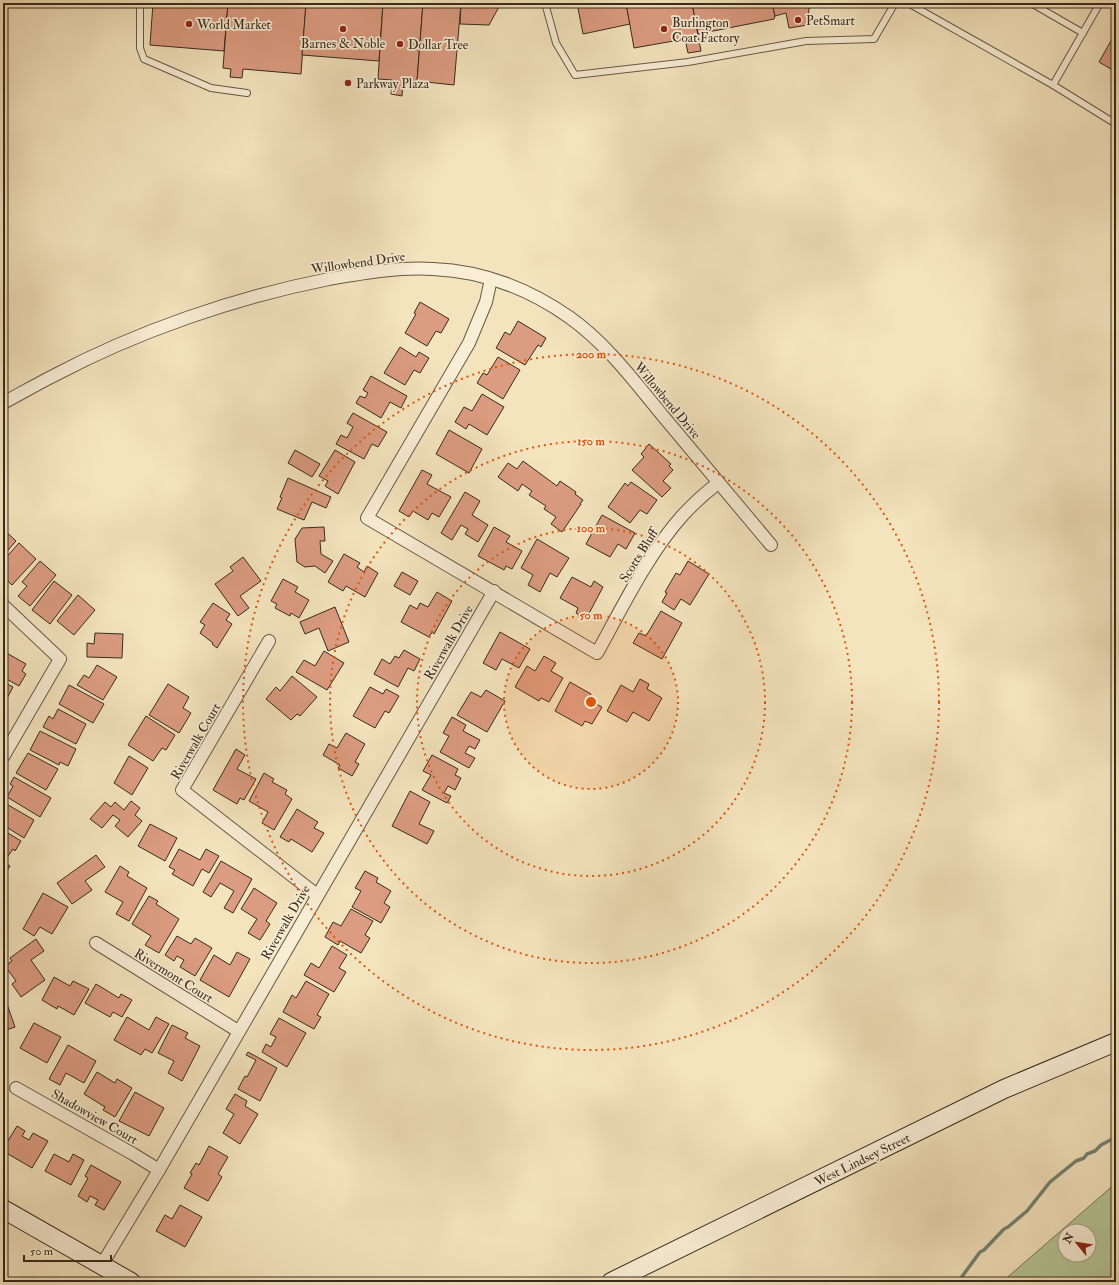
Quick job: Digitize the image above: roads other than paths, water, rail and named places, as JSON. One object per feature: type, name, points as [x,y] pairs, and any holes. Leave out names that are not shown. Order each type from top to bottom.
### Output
[{"type":"main road","name":"West Lindsey Street","points":[[611,1282],[1004,1089],[1116,1042]]},
{"type":"main road","points":[[3,1209],[131,1282]]},
{"type":"street","name":"Willowbend Drive","points":[[3,403],[56,374],[98,354],[160,328],[257,296],[306,284],[388,269],[435,269],[462,273],[491,279],[531,294],[570,318],[591,335],[631,377],[771,545]]},
{"type":"street","points":[[491,279],[486,302],[469,343],[367,518],[494,592]]},
{"type":"street","name":"Scotts Bluff","points":[[494,592],[597,652],[652,556],[667,534],[700,497],[718,483]]},
{"type":"street","name":"Riverwalk Drive","points":[[101,1266],[494,592]]},
{"type":"street","points":[[3,605],[60,659],[3,757]]},
{"type":"street","name":"Riverwalk Court","points":[[269,641],[182,790],[317,895]]},
{"type":"street","name":"Rivermont Court","points":[[96,943],[238,1031]]},
{"type":"street","name":"Shadowview Court","points":[[16,1088],[120,1146],[158,1170]]},
{"type":"lane","points":[[140,3],[140,48],[144,59],[211,88],[247,93]]},
{"type":"lane","points":[[545,3],[556,43],[574,75],[688,62],[806,41],[874,39],[895,3]]},
{"type":"lane","points":[[908,3],[1053,85],[1116,124]]},
{"type":"lane","points":[[1031,3],[1083,33]]},
{"type":"lane","points":[[1053,85],[1100,3]]},
{"type":"waterway","points":[[958,1282],[980,1252],[984,1250],[1004,1229],[1027,1211],[1050,1182],[1076,1161],[1084,1158],[1087,1154],[1095,1151],[1101,1145],[1116,1137]]},
{"type":"place","name":"PetSmart","points":[[798,20]]},
{"type":"place","name":"World Market","points":[[189,24]]},
{"type":"place","name":"Barnes & Noble","points":[[343,29]]},
{"type":"place","name":"Burlington Coat Factory","points":[[664,29]]},
{"type":"place","name":"Dollar Tree","points":[[400,44]]},
{"type":"place","name":"Parkway Plaza","points":[[348,83]]}]
